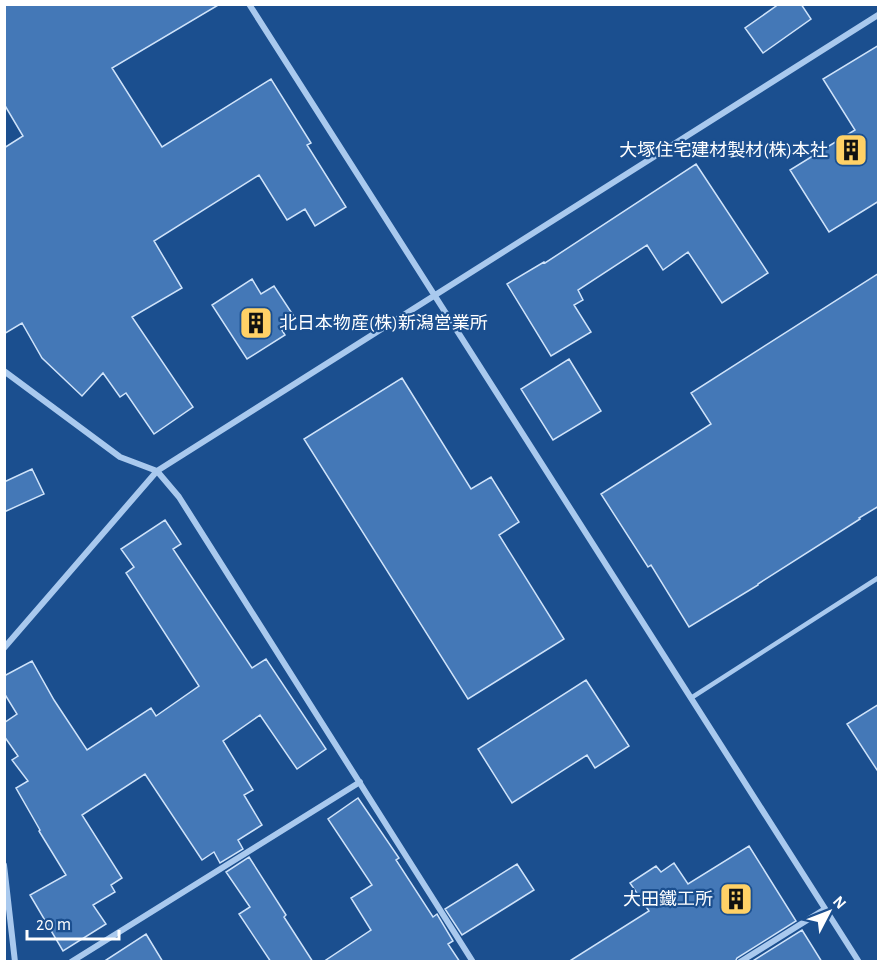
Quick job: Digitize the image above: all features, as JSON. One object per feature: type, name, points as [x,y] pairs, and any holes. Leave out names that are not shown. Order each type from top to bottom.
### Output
[{"type":"street","points":[[249,4],[858,962]]},
{"type":"street","points":[[4,648],[157,471],[879,15]]},
{"type":"street","points":[[4,371],[120,457],[157,471],[178,497],[473,962]]},
{"type":"street","points":[[71,962],[360,783]]},
{"type":"street","points":[[4,865],[15,962]]},
{"type":"street","points":[[740,962],[825,909]]},
{"type":"lane","points":[[691,698],[879,578]]},
{"type":"building","points":[[4,4],[220,4],[112,68],[162,147],[271,79],[311,143],[307,145],[346,207],[315,226],[305,209],[287,220],[259,175],[154,241],[182,288],[132,317],[193,407],[154,434],[126,393],[120,397],[103,373],[82,396],[42,358],[22,323],[4,334],[4,148],[23,136],[4,104]]},
{"type":"building","points":[[779,4],[801,4],[811,19],[763,53],[745,28]]},
{"type":"building","name":"大塚住宅建材製材(株)本社","points":[[879,45],[879,201],[829,232],[790,170],[855,130],[823,79]]},
{"type":"building","points":[[696,164],[768,273],[722,303],[688,252],[663,270],[647,245],[578,290],[583,300],[574,305],[591,332],[551,356],[507,284],[545,263]]},
{"type":"building","points":[[879,273],[879,506],[689,627],[651,565],[648,567],[601,494],[711,424],[691,393]]},
{"type":"building","name":"北日本物産(株)新潟営業所","points":[[252,279],[261,294],[274,286],[295,318],[280,327],[285,335],[247,359],[212,305]]},
{"type":"building","points":[[569,359],[601,411],[553,440],[521,389]]},
{"type":"building","points":[[402,378],[471,489],[491,477],[519,522],[499,535],[564,639],[468,699],[304,439]]},
{"type":"building","points":[[32,469],[44,494],[4,512],[4,482]]},
{"type":"building","points":[[165,520],[181,544],[173,549],[252,668],[266,659],[326,749],[297,769],[260,715],[223,741],[253,790],[244,795],[262,825],[238,840],[243,849],[220,863],[214,852],[202,860],[145,774],[82,815],[122,878],[111,885],[115,892],[93,905],[106,924],[63,951],[30,895],[66,875],[16,788],[28,781],[12,760],[18,756],[4,736],[4,723],[17,714],[4,693],[4,676],[32,661],[87,750],[151,708],[156,716],[199,686],[126,573],[134,567],[121,549]]},
{"type":"building","points":[[586,680],[629,746],[595,768],[587,755],[512,803],[478,749]]},
{"type":"building","points":[[879,704],[879,773],[847,724]]},
{"type":"building","points":[[358,798],[399,858],[396,860],[433,917],[437,914],[453,941],[448,944],[460,962],[323,962],[371,930],[351,898],[372,885],[328,819]]},
{"type":"building","name":"大田鐵工所","points":[[749,846],[796,921],[737,958],[735,962],[568,962],[649,911],[630,883],[656,866],[661,872],[674,863],[688,884]]},
{"type":"building","points":[[249,857],[313,962],[271,962],[239,914],[250,907],[226,872]]},
{"type":"building","points":[[517,864],[534,890],[462,935],[445,909]]},
{"type":"building","points":[[802,930],[822,962],[751,962]]},
{"type":"building","points":[[146,934],[163,962],[103,962]]},
{"type":"place","name":"大塚住宅建材製材(株)本社","points":[[851,150]]},
{"type":"place","name":"北日本物産(株)新潟営業所","points":[[256,323]]},
{"type":"place","name":"大田鐵工所","points":[[736,899]]}]
